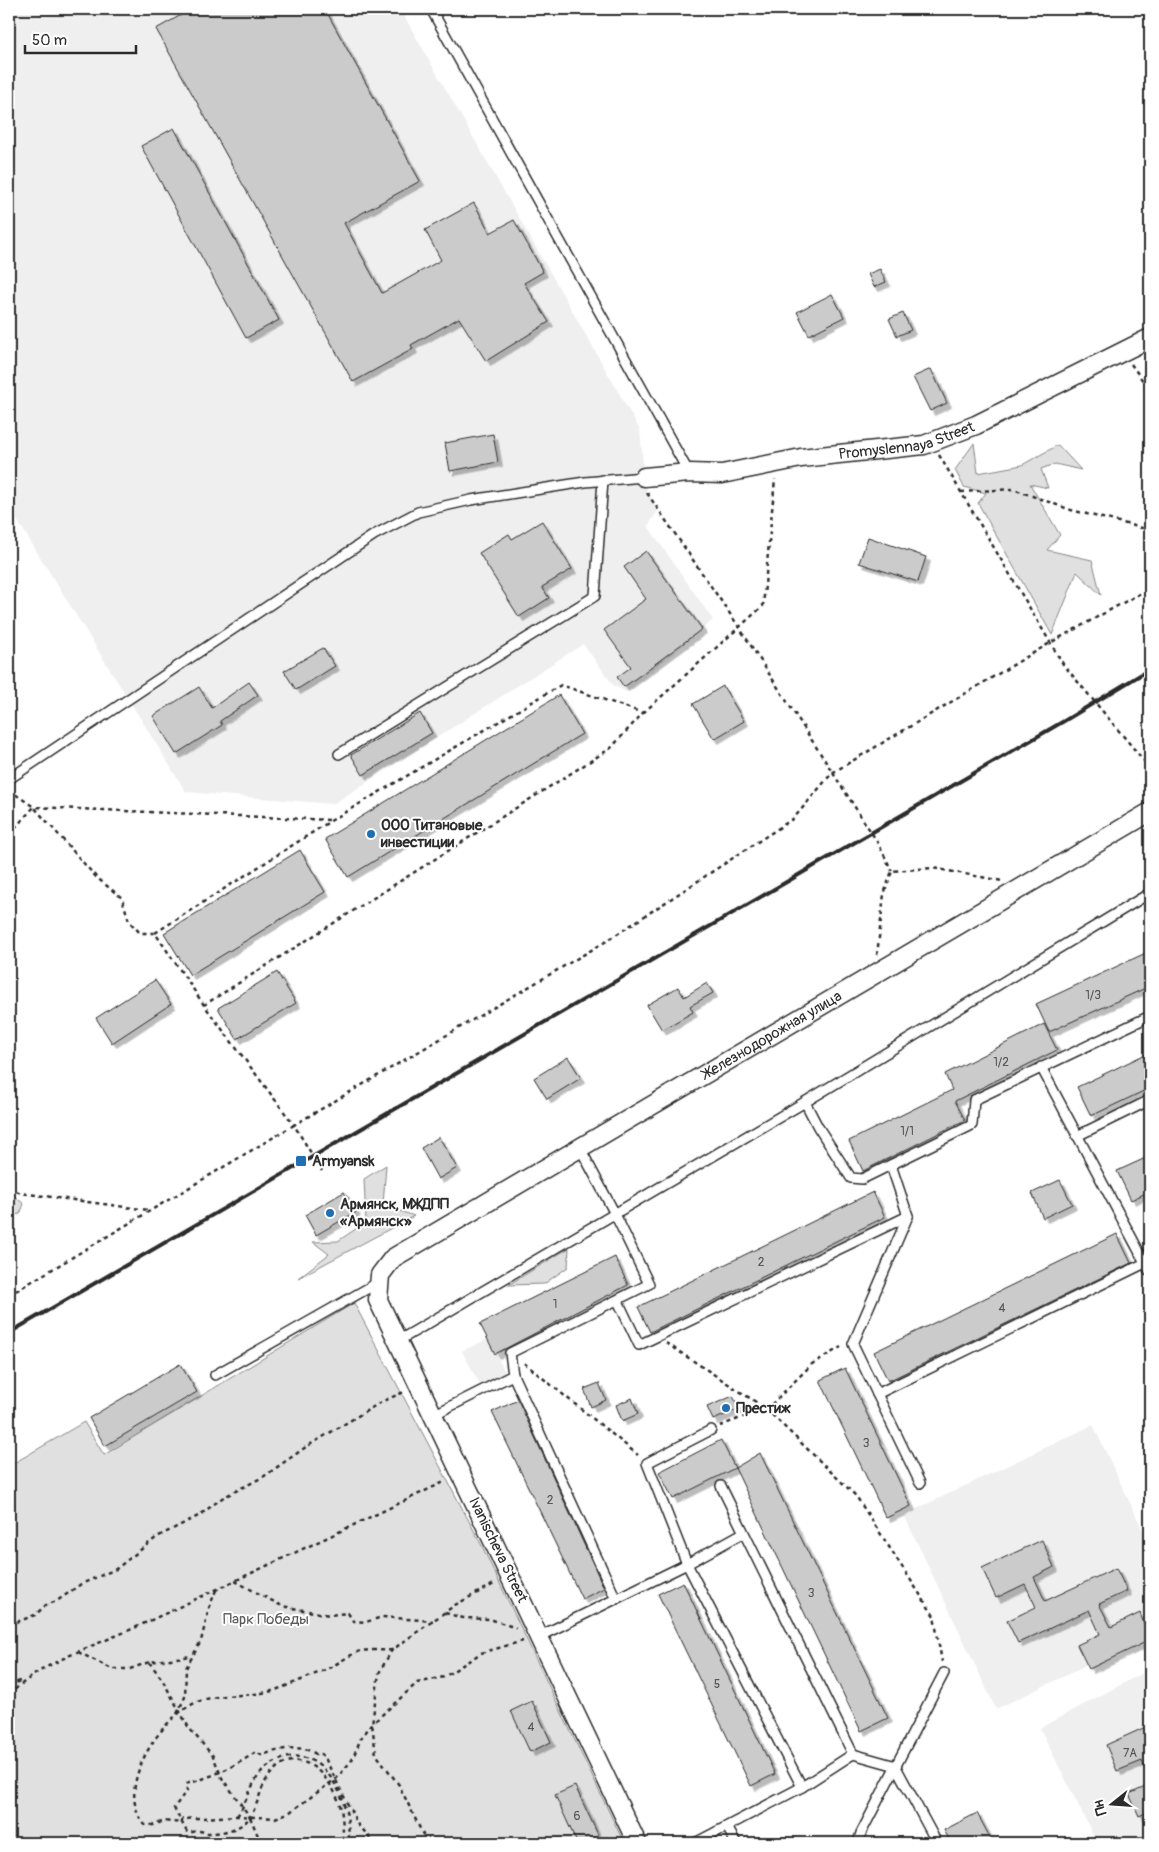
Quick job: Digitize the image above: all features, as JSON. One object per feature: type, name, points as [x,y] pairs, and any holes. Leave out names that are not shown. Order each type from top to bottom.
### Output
[{"type":"street","name":"Promyslennaya Street","points":[[640,477],[722,474],[801,458],[924,445],[976,425],[1150,338]]},
{"type":"street","name":"Железнодорожная улица","points":[[379,1282],[380,1275],[393,1258],[1150,812]]},
{"type":"street","name":"Ivanischeva Street","points":[[379,1282],[378,1300],[540,1636],[637,1843]]},
{"type":"lane","points":[[431,9],[689,474]]},
{"type":"lane","points":[[9,779],[374,535],[411,516],[472,500],[603,480],[640,477]]},
{"type":"lane","points":[[339,754],[595,596],[603,480]]},
{"type":"lane","points":[[398,1341],[614,1212],[805,1102],[1150,893]]},
{"type":"lane","points":[[805,1102],[818,1127],[851,1178],[862,1179],[972,1125],[974,1100],[1150,1016]]},
{"type":"lane","points":[[1041,1067],[1150,1272]]},
{"type":"lane","points":[[1077,1136],[1150,1100]]},
{"type":"lane","points":[[580,1148],[649,1284],[510,1352],[513,1375],[616,1599]]},
{"type":"lane","points":[[891,1165],[908,1216],[853,1344],[920,1483]]},
{"type":"lane","points":[[618,1300],[639,1345],[908,1216]]},
{"type":"lane","points":[[877,1394],[1146,1263]]},
{"type":"lane","points":[[215,1375],[379,1282]]},
{"type":"lane","points":[[433,1415],[513,1375]]},
{"type":"lane","points":[[711,1430],[648,1463],[687,1564],[802,1787]]},
{"type":"lane","points":[[721,1486],[854,1754],[896,1766],[937,1843]]},
{"type":"lane","points":[[540,1636],[687,1564],[743,1533]]},
{"type":"lane","points":[[858,1843],[861,1833],[944,1674]]},
{"type":"lane","points":[[695,1843],[802,1787],[854,1754]]},
{"type":"lane","points":[[727,1827],[736,1843]]},
{"type":"path","points":[[1123,351],[1150,391]]},
{"type":"path","points":[[931,442],[1063,664],[1150,768]]},
{"type":"path","points":[[204,1005],[611,748],[643,713],[763,606],[776,463]]},
{"type":"path","points":[[640,477],[740,627],[878,843],[892,871],[884,894],[875,974]]},
{"type":"path","points":[[961,492],[1013,489],[1072,510],[1150,530]]},
{"type":"path","points":[[9,1295],[613,936],[794,818],[832,773],[1050,643],[1150,588]]},
{"type":"path","points":[[9,790],[34,807],[96,877],[122,898],[129,921],[140,934],[156,933],[332,820],[561,685],[643,713]]},
{"type":"path","points":[[9,851],[12,831],[34,807],[332,820]]},
{"type":"path","points":[[892,871],[934,868],[1025,886]]},
{"type":"path","points":[[156,933],[204,1005],[294,1125],[322,1171]]},
{"type":"path","points":[[9,1188],[21,1193],[150,1211]]},
{"type":"path","points":[[656,1337],[765,1408],[856,1496],[934,1616],[944,1674]]},
{"type":"path","points":[[711,1430],[765,1408],[812,1364],[856,1339]]},
{"type":"path","points":[[510,1352],[648,1463]]},
{"type":"path","points":[[9,1625],[35,1615],[46,1605],[56,1601],[80,1584],[116,1569],[157,1537],[200,1515],[222,1498],[263,1477],[350,1420],[383,1401],[419,1385]]},
{"type":"path","points":[[9,1686],[54,1661],[133,1629],[462,1474]]},
{"type":"path","points":[[427,1843],[399,1784],[376,1754],[372,1724],[379,1673],[392,1650],[455,1604],[511,1576]]},
{"type":"path","points":[[235,1581],[282,1606],[329,1616],[348,1613],[353,1621],[366,1622],[382,1617],[434,1621]]},
{"type":"path","points":[[181,1710],[185,1697],[186,1668],[201,1641],[216,1590],[224,1586]]},
{"type":"path","points":[[445,1613],[463,1618],[490,1619],[540,1636]]},
{"type":"path","points":[[392,1650],[360,1651],[328,1669],[275,1690],[221,1695],[195,1703],[181,1710],[155,1738],[137,1772],[133,1787],[136,1815],[144,1825],[154,1825],[164,1821],[181,1823],[183,1820],[237,1816],[275,1818],[290,1812],[334,1780],[352,1760],[361,1738],[372,1724],[417,1683],[444,1677],[481,1653],[540,1636]]},
{"type":"path","points":[[76,1652],[83,1653],[112,1669],[130,1669],[149,1662],[192,1655]]},
{"type":"path","points":[[149,1662],[162,1678],[181,1710],[189,1728],[213,1756],[220,1773],[250,1817],[261,1843]]},
{"type":"path","points":[[9,1695],[26,1678]]},
{"type":"path","points":[[343,1843],[341,1810],[330,1784],[309,1764],[300,1761],[286,1763],[277,1768],[262,1785],[258,1803],[250,1817],[246,1822],[226,1832],[187,1832],[174,1808],[187,1790],[186,1785],[189,1782],[220,1773],[250,1758],[256,1752],[261,1755],[283,1748],[306,1748],[324,1756],[347,1812],[350,1829],[348,1843]]},
{"type":"path","points":[[237,1816],[244,1807],[258,1776],[266,1768],[286,1757],[296,1755],[310,1758],[334,1780],[358,1825],[368,1835],[372,1843]]},
{"type":"shaded area","points":[[9,9],[400,9],[640,430],[645,487],[658,510],[648,526],[713,620],[627,692],[614,686],[583,644],[333,804],[186,792],[9,507]]},
{"type":"shaded area","points":[[488,1339],[505,1372],[480,1385],[462,1351]]},
{"type":"shaded area","points":[[1093,1425],[1150,1545],[1150,1635],[996,1709],[904,1515]]},
{"type":"shaded area","points":[[1150,1669],[1150,1843],[1097,1843],[1040,1728]]},
{"type":"green space","points":[[974,443],[978,473],[1022,465],[1058,445],[1081,470],[1055,464],[1041,469],[1048,488],[1030,484],[1060,535],[1047,550],[1092,560],[1101,595],[1077,572],[1052,635],[978,503],[986,493],[964,487],[955,470]]},
{"type":"green space","points":[[386,1165],[383,1205],[414,1216],[298,1278],[329,1254],[313,1242],[338,1241],[366,1222],[364,1179]]},
{"type":"green space","points":[[9,1192],[24,1204],[20,1214],[9,1216]]},
{"type":"green space","points":[[569,1248],[568,1267],[544,1284],[508,1285]]},
{"type":"green space","name":"Парк Победы","points":[[354,1303],[480,1542],[624,1843],[9,1843],[9,1466],[84,1422],[104,1455]]},
{"type":"building","points":[[192,9],[325,9],[420,181],[344,223],[382,293],[441,260],[425,230],[474,203],[490,233],[514,220],[543,272],[524,283],[549,322],[486,361],[459,318],[411,345],[413,349],[353,382],[156,29]]},
{"type":"building","points":[[174,128],[279,320],[246,338],[141,146]]},
{"type":"building","points":[[880,269],[886,282],[874,287],[868,274]]},
{"type":"building","points":[[832,294],[844,317],[809,335],[797,312]]},
{"type":"building","points":[[903,313],[911,330],[897,336],[889,319]]},
{"type":"building","points":[[931,369],[947,403],[930,411],[913,377]]},
{"type":"building","points":[[493,434],[498,462],[450,471],[445,443]]},
{"type":"building","points":[[542,521],[572,569],[542,587],[549,598],[519,617],[479,553],[509,534],[512,539]]},
{"type":"building","points":[[868,537],[926,557],[918,582],[859,563]]},
{"type":"building","points":[[646,551],[702,629],[624,687],[617,677],[631,667],[604,630],[646,599],[624,567]]},
{"type":"building","points":[[323,648],[335,666],[296,690],[284,671]]},
{"type":"building","points":[[249,682],[258,695],[220,721],[222,725],[176,754],[153,716],[199,687],[212,708]]},
{"type":"building","points":[[723,686],[744,721],[714,739],[693,704]]},
{"type":"building","points":[[559,695],[582,734],[348,877],[325,839]]},
{"type":"building","points":[[420,713],[432,733],[363,775],[351,755]]},
{"type":"building","points":[[300,850],[325,892],[190,975],[164,933]]},
{"type":"building","points":[[1150,951],[1150,986],[1049,1032],[1036,1004]]},
{"type":"building","points":[[277,972],[296,1003],[237,1039],[218,1008]]},
{"type":"building","points":[[155,980],[171,1004],[112,1043],[96,1018]]},
{"type":"building","points":[[707,983],[713,993],[690,1006],[693,1012],[662,1030],[647,1005],[678,987],[684,997]]},
{"type":"building","points":[[1044,1024],[1057,1050],[955,1101],[965,1120],[863,1171],[849,1141],[952,1090],[945,1074]]},
{"type":"building","points":[[1150,1052],[1150,1088],[1091,1116],[1077,1087]]},
{"type":"building","points":[[568,1057],[581,1078],[547,1099],[534,1078]]},
{"type":"building","points":[[439,1137],[457,1168],[438,1179],[421,1148]]},
{"type":"building","points":[[1150,1156],[1150,1191],[1131,1200],[1117,1171]]},
{"type":"building","points":[[1060,1180],[1072,1204],[1043,1218],[1032,1193]]},
{"type":"building","name":"Армянск, МЖДПП «Армянск»","points":[[344,1192],[356,1212],[316,1235],[305,1215]]},
{"type":"building","points":[[873,1192],[885,1217],[650,1332],[638,1307]]},
{"type":"building","points":[[1117,1234],[1131,1263],[888,1381],[874,1352]]},
{"type":"building","points":[[615,1257],[628,1285],[495,1354],[480,1324]]},
{"type":"building","points":[[180,1364],[197,1392],[105,1446],[89,1418]]},
{"type":"building","points":[[845,1368],[911,1506],[886,1518],[820,1380]]},
{"type":"building","points":[[599,1383],[606,1400],[591,1407],[584,1389]]},
{"type":"building","points":[[733,1396],[739,1409],[713,1420],[707,1407]]},
{"type":"building","points":[[632,1398],[638,1414],[622,1421],[616,1405]]},
{"type":"building","points":[[518,1400],[604,1588],[582,1599],[492,1412]]},
{"type":"building","points":[[721,1440],[735,1468],[673,1499],[659,1472]]},
{"type":"building","points":[[760,1453],[888,1718],[861,1731],[735,1468]]},
{"type":"building","points":[[1042,1540],[1054,1567],[1034,1577],[1045,1601],[1116,1568],[1127,1591],[1099,1604],[1111,1627],[1140,1613],[1150,1640],[1089,1669],[1077,1645],[1100,1634],[1089,1610],[1018,1643],[1007,1621],[1036,1607],[1025,1584],[996,1598],[982,1568]]},
{"type":"building","points":[[683,1582],[775,1774],[751,1786],[658,1594]]},
{"type":"building","points":[[532,1701],[551,1742],[530,1752],[511,1711]]},
{"type":"building","points":[[1150,1725],[1150,1781],[1142,1761],[1117,1771],[1106,1745]]},
{"type":"building","points":[[1150,1785],[1150,1811],[1139,1816],[1129,1794]]},
{"type":"building","points":[[575,1786],[599,1837],[585,1843],[577,1843],[555,1795]]},
{"type":"building","points":[[977,1813],[993,1843],[951,1843],[944,1830]]},
{"type":"railway","points":[[9,1333],[1064,721],[1150,669]]},
{"type":"place","name":"ООО Титановые инвестиции","points":[[371,834]]},
{"type":"place","name":"Armyansk","points":[[301,1161]]},
{"type":"place","name":"Армянск, МЖДПП «Армянск»","points":[[330,1213]]},
{"type":"place","name":"Престиж","points":[[726,1408]]}]
